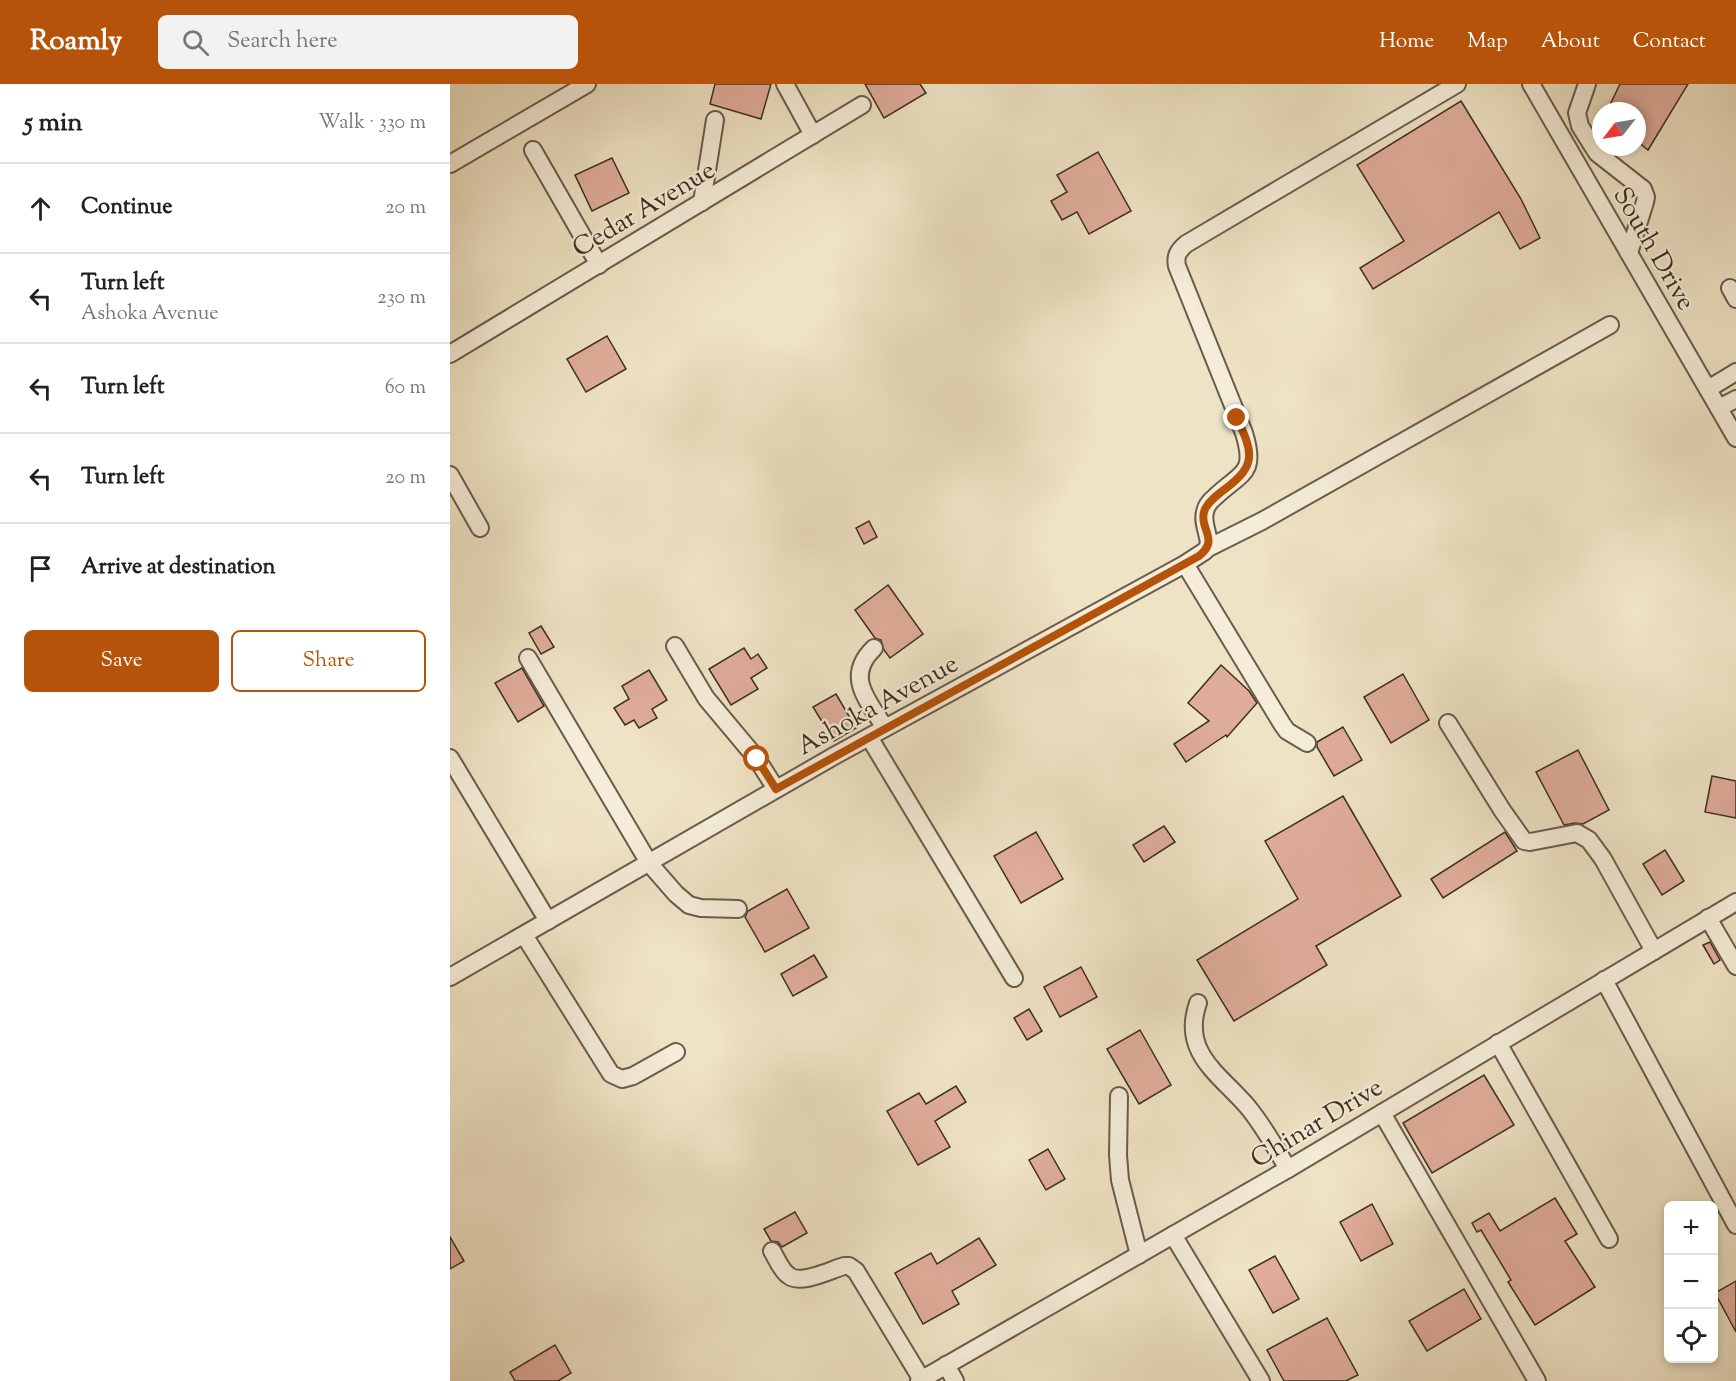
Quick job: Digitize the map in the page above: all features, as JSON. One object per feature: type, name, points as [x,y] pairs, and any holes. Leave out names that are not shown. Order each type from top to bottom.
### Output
[{"type":"street","points":[[450,164],[587,84]]},
{"type":"street","points":[[785,84],[813,135]]},
{"type":"street","points":[[1206,550],[1209,537],[1204,520],[1206,509],[1217,495],[1245,471],[1249,461],[1249,450],[1177,266],[1176,258],[1179,250],[1185,244],[1457,84]]},
{"type":"street","name":"South Drive","points":[[1530,84],[1736,438]]},
{"type":"street","points":[[1587,84],[1576,113],[1584,134],[1597,153],[1645,193],[1645,202],[1629,253]]},
{"type":"street","name":"Cedar Avenue","points":[[450,354],[862,105]]},
{"type":"street","points":[[702,202],[715,120]]},
{"type":"street","points":[[533,150],[599,265]]},
{"type":"street","name":"Ashoka Avenue","points":[[450,977],[776,789],[1185,564],[1206,550],[1262,521],[1610,325]]},
{"type":"street","points":[[1708,389],[1736,372]]},
{"type":"street","points":[[1719,408],[1736,399]]},
{"type":"street","points":[[450,475],[480,528]]},
{"type":"street","points":[[1185,564],[1282,724],[1287,731],[1307,743]]},
{"type":"street","points":[[675,646],[706,698],[757,759],[776,789]]},
{"type":"street","points":[[874,648],[861,663],[858,674],[864,694],[885,728]]},
{"type":"street","points":[[528,658],[649,863],[688,905],[701,908],[738,909]]},
{"type":"street","points":[[1448,723],[1524,841],[1577,833],[1589,840],[1616,879],[1654,951]]},
{"type":"street","points":[[869,737],[1014,978]]},
{"type":"street","points":[[450,758],[548,921]]},
{"type":"street","name":"Chinar Drive","points":[[921,1380],[1382,1113],[1736,902]]},
{"type":"street","points":[[1708,918],[1736,966]]},
{"type":"street","points":[[524,934],[611,1074],[622,1079],[633,1076],[676,1052]]},
{"type":"street","points":[[1604,980],[1736,1226]]},
{"type":"street","points":[[1198,1003],[1192,1026],[1196,1043],[1204,1060],[1259,1121],[1288,1168]]},
{"type":"street","points":[[1498,1043],[1610,1239]]},
{"type":"street","points":[[1119,1096],[1120,1180],[1139,1255]]},
{"type":"street","points":[[1382,1113],[1537,1381]]},
{"type":"street","points":[[1173,1235],[1261,1381]]},
{"type":"street","points":[[772,1251],[786,1273],[791,1278],[799,1280],[844,1266],[849,1266],[856,1271],[921,1380]]},
{"type":"street","points":[[946,1365],[955,1381]]},
{"type":"building","points":[[715,84],[771,84],[761,119],[710,104]]},
{"type":"building","points":[[865,84],[920,84],[926,93],[884,118]]},
{"type":"building","points":[[1620,84],[1688,84],[1648,150],[1646,148],[1646,102],[1611,102]]},
{"type":"building","points":[[1461,101],[1521,199],[1540,238],[1520,249],[1499,212],[1373,289],[1360,268],[1404,241],[1357,165]]},
{"type":"building","points":[[1098,152],[1131,211],[1089,234],[1077,212],[1062,220],[1051,201],[1067,192],[1057,175]]},
{"type":"building","points":[[612,158],[629,193],[592,211],[575,175]]},
{"type":"building","points":[[607,336],[626,369],[586,392],[567,359]]},
{"type":"building","points":[[869,521],[877,537],[864,544],[856,528]]},
{"type":"building","points":[[888,585],[923,634],[890,658],[881,640],[875,638],[855,610]]},
{"type":"building","points":[[541,626],[554,647],[541,654],[529,633]]},
{"type":"building","points":[[744,648],[751,659],[758,654],[767,668],[751,678],[758,689],[731,705],[709,669]]},
{"type":"building","points":[[1221,665],[1249,691],[1257,703],[1227,737],[1226,735],[1186,762],[1174,744],[1209,721],[1188,703]]},
{"type":"building","points":[[522,668],[544,706],[518,722],[495,683]]},
{"type":"building","points":[[649,670],[667,700],[652,709],[657,718],[639,728],[634,720],[625,725],[614,708],[629,699],[622,686]]},
{"type":"building","points":[[1403,674],[1429,720],[1391,743],[1364,697]]},
{"type":"building","points":[[836,694],[856,728],[834,741],[813,707]]},
{"type":"building","points":[[1343,727],[1362,760],[1334,776],[1317,747],[1317,742]]},
{"type":"building","points":[[1578,750],[1609,810],[1583,824],[1564,825],[1536,772]]},
{"type":"building","points":[[1712,776],[1736,781],[1736,818],[1705,812]]},
{"type":"building","points":[[1343,796],[1401,896],[1316,946],[1327,965],[1234,1021],[1197,960],[1298,899],[1265,841]]},
{"type":"building","points":[[1164,826],[1175,842],[1144,862],[1133,845]]},
{"type":"building","points":[[1036,832],[1063,879],[1021,903],[994,856]]},
{"type":"building","points":[[1505,832],[1517,851],[1443,898],[1431,879]]},
{"type":"building","points":[[1665,850],[1684,881],[1662,895],[1643,864]]},
{"type":"building","points":[[787,889],[809,928],[765,952],[745,917],[748,911]]},
{"type":"building","points":[[1710,942],[1720,960],[1714,964],[1703,945]]},
{"type":"building","points":[[814,955],[827,977],[793,996],[781,974]]},
{"type":"building","points":[[1081,967],[1097,997],[1060,1017],[1044,987]]},
{"type":"building","points":[[1029,1009],[1042,1031],[1027,1040],[1014,1018]]},
{"type":"building","points":[[1140,1030],[1171,1085],[1139,1104],[1107,1049]]},
{"type":"building","points":[[1484,1075],[1514,1125],[1432,1173],[1403,1123]]},
{"type":"building","points":[[956,1086],[966,1102],[935,1121],[950,1147],[918,1165],[887,1111],[919,1093],[926,1104]]},
{"type":"building","points":[[1048,1149],[1065,1179],[1046,1190],[1029,1160]]},
{"type":"building","points":[[1555,1198],[1577,1234],[1565,1241],[1595,1287],[1535,1325],[1508,1282],[1511,1280],[1481,1230],[1477,1232],[1472,1223],[1489,1213],[1500,1231]]},
{"type":"building","points":[[1372,1204],[1393,1244],[1361,1261],[1340,1222]]},
{"type":"building","points":[[795,1212],[807,1233],[782,1247],[778,1242],[771,1241],[764,1229]]},
{"type":"building","points":[[450,1237],[464,1261],[450,1269]]},
{"type":"building","points":[[979,1238],[996,1265],[952,1291],[959,1304],[923,1324],[895,1273],[931,1253],[937,1264]]},
{"type":"building","points":[[1275,1256],[1299,1299],[1273,1313],[1249,1270]]},
{"type":"building","points":[[1736,1281],[1736,1332],[1718,1299],[1718,1291]]},
{"type":"building","points":[[1464,1289],[1481,1319],[1427,1351],[1409,1321]]},
{"type":"building","points":[[1327,1318],[1358,1375],[1346,1381],[1284,1381],[1267,1350]]},
{"type":"building","points":[[555,1345],[571,1373],[558,1381],[515,1381],[510,1372]]},
{"type":"route","points":[[757,759],[776,789],[1199,556],[1209,545],[1204,520],[1206,509],[1217,495],[1239,479],[1249,461],[1249,450],[1237,418]]}]
